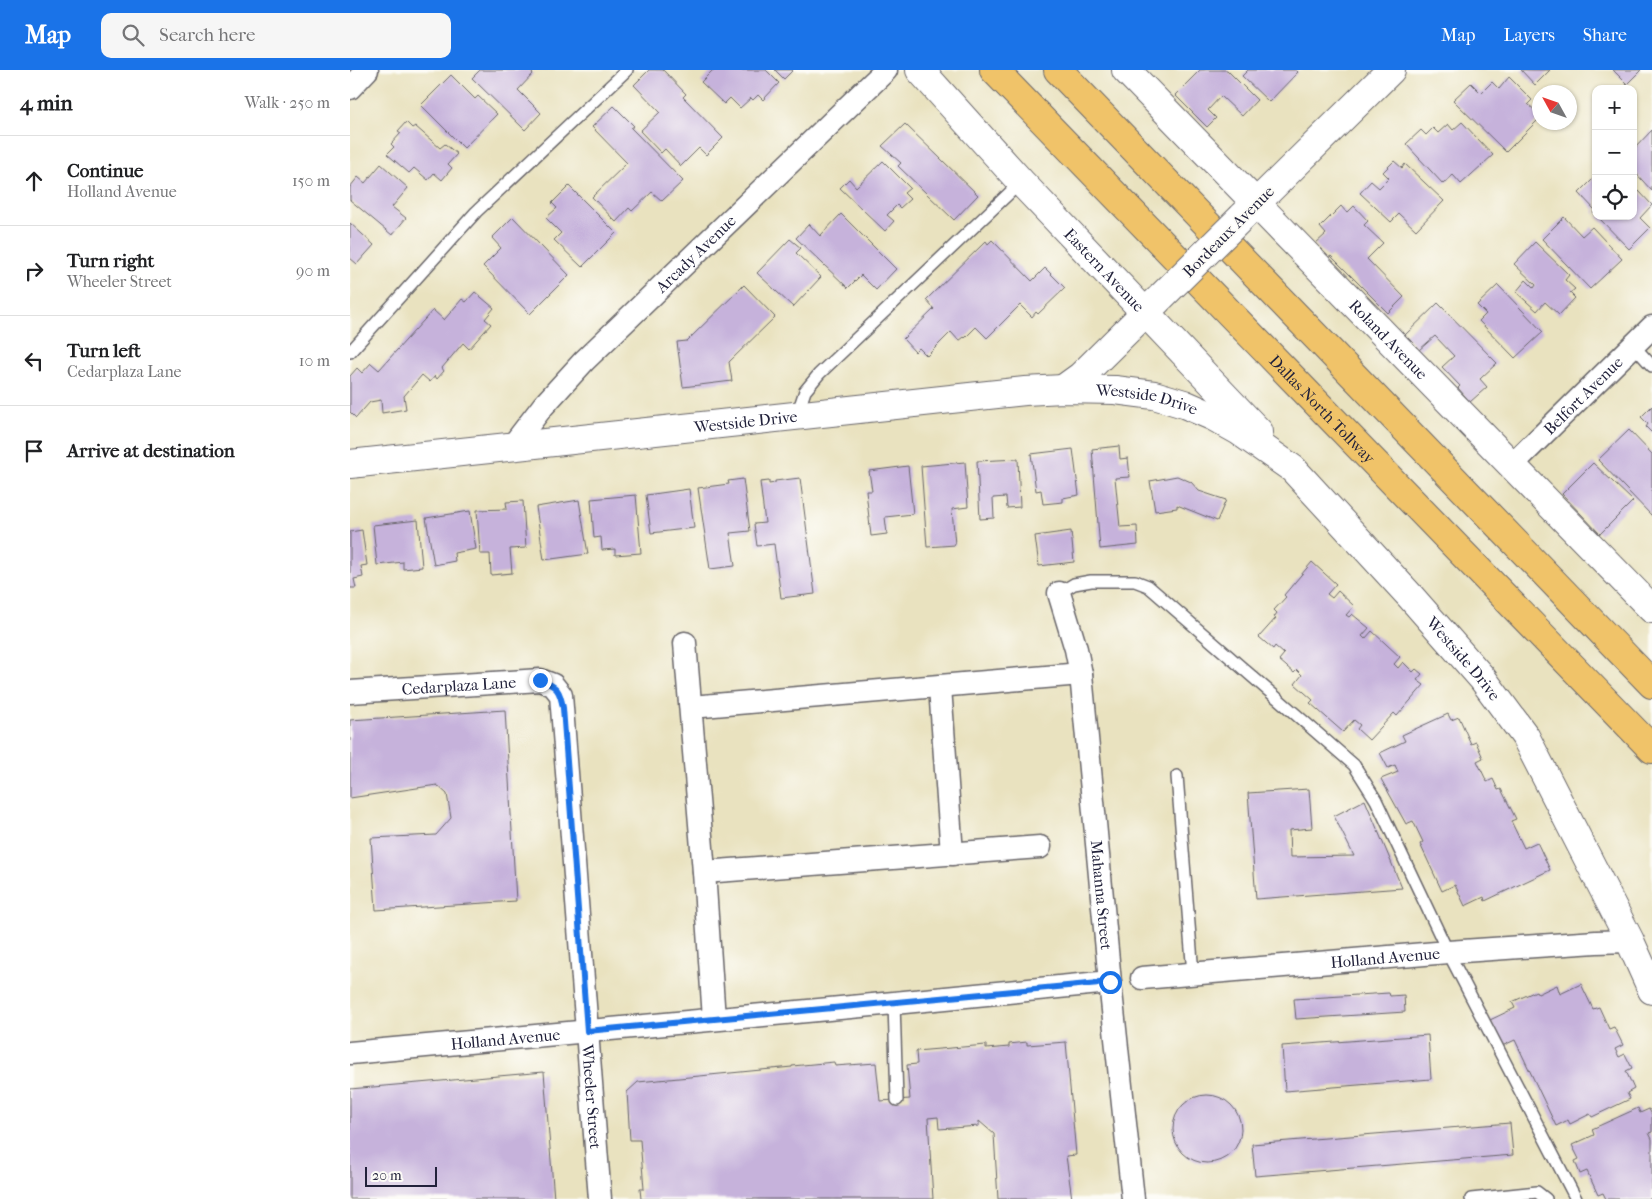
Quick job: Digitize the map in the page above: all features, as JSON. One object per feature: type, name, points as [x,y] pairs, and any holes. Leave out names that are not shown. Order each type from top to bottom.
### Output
[{"type":"highway","name":"Dallas North Tollway","points":[[994,70],[1652,749]]},
{"type":"highway","points":[[1058,70],[1652,684]]},
{"type":"street","points":[[350,88],[367,70]]},
{"type":"street","name":"Arcady Avenue","points":[[513,445],[543,406],[584,360],[886,70]]},
{"type":"street","name":"Eastern Avenue","points":[[920,70],[1021,182],[1153,304],[1293,469]]},
{"type":"street","name":"Roland Avenue","points":[[1126,70],[1249,211],[1512,464],[1652,609]]},
{"type":"street","name":"Bordeaux Avenue","points":[[1063,389],[1081,376],[1391,70]]},
{"type":"street","name":"Belfort Avenue","points":[[1512,464],[1652,327]]},
{"type":"street","name":"Westside Drive","points":[[350,464],[1005,393],[1063,389],[1115,390],[1154,395],[1184,404],[1214,417],[1239,431],[1293,469],[1410,596],[1482,678],[1525,736],[1630,941],[1652,990]]},
{"type":"street","name":"Mahanna Street","points":[[1060,593],[1081,674],[1110,982],[1134,1199]]},
{"type":"street","points":[[685,642],[714,1019]]},
{"type":"street","points":[[691,707],[1081,674]]},
{"type":"street","name":"Cedarplaza Lane","points":[[350,692],[540,680],[553,685],[561,695]]},
{"type":"street","points":[[940,687],[952,854]]},
{"type":"street","name":"Wheeler Street","points":[[561,695],[600,1199]]},
{"type":"street","points":[[704,872],[1040,847]]},
{"type":"street","name":"Holland Avenue","points":[[1142,978],[1448,952],[1630,941]]},
{"type":"street","name":"Holland Avenue","points":[[350,1053],[1110,982]]},
{"type":"lane","points":[[350,352],[476,212],[627,70]]},
{"type":"lane","points":[[797,415],[806,391],[819,374],[1021,182]]},
{"type":"lane","points":[[1633,345],[1652,366]]},
{"type":"lane","points":[[1060,593],[1074,584],[1091,581],[1135,581],[1148,586],[1354,765],[1376,800],[1448,952],[1576,1199]]},
{"type":"lane","points":[[1177,776],[1193,974]]},
{"type":"lane","points":[[894,1003],[897,1100]]},
{"type":"lane","points":[[1471,1199],[1537,1192],[1546,1199]]},
{"type":"building","points":[[480,70],[529,70],[533,74],[518,90],[541,113],[525,130],[472,78]]},
{"type":"building","points":[[649,70],[663,70],[686,94],[683,97],[723,138],[706,155],[699,148],[681,166],[665,149],[661,153],[640,131],[660,112],[634,85]]},
{"type":"building","points":[[713,70],[766,70],[779,83],[763,100],[758,95],[753,100],[751,98],[740,108],[730,98],[724,104],[701,82]]},
{"type":"building","points":[[775,70],[793,70],[784,79]]},
{"type":"building","points":[[1200,70],[1227,70],[1257,100],[1242,116],[1221,96],[1208,110],[1216,118],[1207,127],[1175,95]]},
{"type":"building","points":[[1248,70],[1296,70],[1298,72],[1269,102],[1242,76]]},
{"type":"building","points":[[1521,70],[1550,70],[1535,85]]},
{"type":"building","points":[[1613,70],[1641,70],[1627,84]]},
{"type":"building","points":[[451,75],[475,99],[478,96],[497,114],[464,148],[421,105]]},
{"type":"building","points":[[1509,77],[1532,100],[1528,104],[1532,108],[1532,126],[1506,152],[1453,100],[1471,83],[1481,93],[1492,82],[1499,89]]},
{"type":"building","points":[[614,106],[634,126],[631,128],[683,181],[662,201],[652,192],[632,211],[629,208],[616,222],[592,197],[627,163],[592,127]]},
{"type":"building","points":[[406,122],[412,128],[415,126],[440,148],[445,144],[457,154],[448,164],[452,168],[442,180],[434,173],[428,180],[414,168],[409,173],[387,154],[394,147],[391,144],[401,133],[398,131]]},
{"type":"building","points":[[1462,122],[1493,155],[1461,184],[1453,175],[1443,184],[1406,144],[1421,130],[1426,135],[1433,128],[1438,133],[1448,124],[1453,130]]},
{"type":"building","points":[[905,124],[978,195],[954,220],[898,166],[901,163],[882,146]]},
{"type":"building","points":[[1652,130],[1652,191],[1637,174],[1637,146]]},
{"type":"building","points":[[883,161],[910,188],[904,193],[910,199],[900,208],[897,205],[887,215],[894,221],[885,231],[840,188],[849,179],[856,187]]},
{"type":"building","points":[[1394,161],[1402,168],[1405,164],[1444,201],[1416,230],[1399,214],[1391,222],[1360,193],[1371,181],[1379,188],[1389,178],[1383,172]]},
{"type":"building","points":[[381,164],[408,188],[392,207],[406,218],[392,235],[350,200],[350,187],[358,177],[365,183]]},
{"type":"building","points":[[1592,180],[1592,207],[1579,193]]},
{"type":"building","points":[[569,186],[616,233],[582,267],[554,240],[561,233],[546,218],[557,208],[552,203]]},
{"type":"building","points":[[1639,191],[1652,205],[1640,218],[1650,228],[1629,249],[1601,220],[1637,220],[1637,192]]},
{"type":"building","points":[[1341,206],[1347,213],[1354,206],[1368,221],[1364,225],[1383,243],[1367,259],[1404,297],[1388,313],[1331,256],[1328,258],[1315,244],[1326,234],[1320,227]]},
{"type":"building","points":[[841,214],[896,269],[876,290],[861,275],[848,288],[796,238],[809,224],[820,236]]},
{"type":"building","points":[[513,217],[569,275],[530,314],[483,266],[501,248],[492,238]]},
{"type":"building","points":[[1564,217],[1582,236],[1592,227],[1622,259],[1590,289],[1542,239]]},
{"type":"building","points":[[350,223],[374,245],[357,264],[350,258]]},
{"type":"building","points":[[790,239],[801,248],[796,253],[821,277],[793,307],[757,273]]},
{"type":"building","points":[[992,240],[1032,281],[1045,268],[1065,288],[1038,314],[1036,312],[1032,317],[1020,305],[987,338],[976,327],[959,341],[951,332],[927,356],[919,348],[915,352],[903,339],[934,309],[926,300],[986,241],[988,244]]},
{"type":"building","points":[[1535,242],[1569,275],[1565,280],[1575,289],[1570,293],[1575,298],[1559,315],[1545,302],[1537,311],[1516,292],[1526,280],[1534,288],[1536,285],[1514,264]]},
{"type":"building","points":[[744,285],[775,317],[729,362],[732,381],[683,387],[677,342],[687,341]]},
{"type":"building","points":[[1498,285],[1543,332],[1515,358],[1479,321],[1486,314],[1477,305]]},
{"type":"building","points":[[475,292],[494,308],[485,319],[491,324],[469,349],[463,343],[442,368],[444,371],[437,379],[435,376],[430,382],[422,375],[404,396],[406,409],[382,413],[381,400],[370,402],[356,418],[350,412],[350,376],[357,368],[362,373],[371,363],[379,370],[433,310],[444,320],[462,299],[466,302]]},
{"type":"building","points":[[1438,303],[1497,363],[1480,379],[1487,387],[1470,402],[1458,388],[1460,386],[1442,367],[1454,356],[1435,336],[1419,350],[1405,335]]},
{"type":"building","points":[[1652,406],[1652,433],[1646,427],[1648,424],[1641,417]]},
{"type":"building","points":[[1629,430],[1652,454],[1652,516],[1598,460]]},
{"type":"building","points":[[1119,446],[1120,459],[1128,458],[1130,477],[1115,478],[1120,527],[1137,526],[1138,545],[1100,549],[1092,449]]},
{"type":"building","points":[[1073,449],[1079,495],[1063,498],[1063,502],[1043,504],[1041,490],[1036,491],[1031,454]]},
{"type":"building","points":[[1018,459],[1020,507],[1007,508],[1006,497],[993,498],[994,518],[980,519],[977,461]]},
{"type":"building","points":[[965,462],[968,507],[952,509],[955,545],[927,547],[921,466]]},
{"type":"building","points":[[1593,463],[1633,501],[1600,534],[1562,494]]},
{"type":"building","points":[[908,466],[913,514],[885,517],[887,534],[871,536],[866,491],[872,491],[869,471]]},
{"type":"building","points":[[1177,476],[1191,482],[1199,491],[1226,500],[1217,521],[1177,505],[1177,508],[1155,511],[1150,481]]},
{"type":"building","points":[[800,478],[815,594],[781,598],[774,544],[757,546],[754,524],[765,523],[760,482],[769,481],[769,484],[775,483],[775,481]]},
{"type":"building","points":[[743,479],[750,531],[730,533],[735,566],[710,569],[698,488],[729,484],[728,481]]},
{"type":"building","points":[[689,489],[694,528],[651,533],[646,495]]},
{"type":"building","points":[[636,495],[641,553],[615,555],[615,549],[602,550],[601,537],[594,538],[591,499]]},
{"type":"building","points":[[579,500],[588,554],[544,560],[536,507]]},
{"type":"building","points":[[523,501],[526,548],[510,549],[512,573],[491,575],[490,554],[480,554],[477,510],[507,509],[506,502]]},
{"type":"building","points":[[470,511],[476,549],[454,553],[455,561],[434,565],[426,518]]},
{"type":"building","points":[[418,520],[422,567],[403,569],[403,562],[377,565],[373,525]]},
{"type":"building","points":[[362,530],[367,565],[361,566],[363,577],[354,579],[356,588],[350,588],[350,532]]},
{"type":"building","points":[[1071,531],[1074,562],[1039,566],[1035,536]]},
{"type":"building","points":[[1312,562],[1336,584],[1327,594],[1332,598],[1338,591],[1354,606],[1346,615],[1349,617],[1352,614],[1369,628],[1362,636],[1365,639],[1372,631],[1400,657],[1394,664],[1398,668],[1403,662],[1413,672],[1416,669],[1422,674],[1417,680],[1424,685],[1397,716],[1394,713],[1369,740],[1357,729],[1360,725],[1354,720],[1343,732],[1310,703],[1313,700],[1295,684],[1302,675],[1297,670],[1294,673],[1279,660],[1284,654],[1275,646],[1273,649],[1259,637],[1276,618],[1274,617],[1277,613],[1274,610],[1286,597],[1284,595]]},
{"type":"building","points":[[505,710],[516,901],[376,910],[371,838],[436,835],[451,818],[447,794],[437,785],[350,798],[350,720]]},
{"type":"building","points":[[1448,714],[1451,720],[1459,717],[1471,744],[1476,742],[1483,758],[1477,761],[1487,782],[1493,779],[1498,790],[1501,789],[1516,819],[1511,821],[1524,848],[1537,842],[1550,870],[1485,901],[1484,897],[1465,906],[1455,885],[1442,891],[1420,844],[1423,842],[1413,821],[1406,824],[1381,779],[1398,772],[1395,765],[1388,768],[1380,753],[1405,741],[1402,735]]},
{"type":"building","points":[[1309,789],[1312,828],[1289,830],[1290,857],[1354,856],[1334,816],[1365,800],[1402,888],[1256,899],[1248,793]]},
{"type":"building","points":[[1581,984],[1593,1009],[1599,1007],[1609,1029],[1614,1027],[1623,1045],[1615,1049],[1619,1057],[1625,1054],[1632,1068],[1626,1071],[1634,1089],[1627,1093],[1630,1099],[1592,1117],[1590,1114],[1570,1124],[1568,1120],[1556,1126],[1515,1040],[1502,1046],[1490,1020],[1515,1008],[1512,1002],[1536,991],[1538,994],[1557,985],[1560,994]]},
{"type":"building","points":[[1389,993],[1390,996],[1404,995],[1405,1012],[1296,1019],[1294,999]]},
{"type":"building","points":[[1428,1035],[1431,1079],[1285,1091],[1282,1046]]},
{"type":"building","points":[[1027,1042],[1027,1045],[1066,1042],[1076,1155],[1066,1156],[1072,1199],[998,1199],[994,1134],[979,1121],[979,1126],[939,1129],[938,1117],[928,1118],[933,1199],[641,1199],[640,1189],[644,1189],[640,1140],[630,1140],[627,1092],[638,1082],[834,1062],[835,1066],[876,1063],[880,1101],[910,1099],[907,1065],[917,1064],[916,1051],[986,1045],[986,1049],[1009,1047],[1009,1044]]},
{"type":"building","points":[[544,1072],[554,1199],[350,1199],[350,1089]]},
{"type":"building","points":[[1200,1095],[1214,1095],[1226,1100],[1236,1110],[1241,1122],[1241,1136],[1236,1148],[1226,1158],[1214,1163],[1200,1163],[1188,1158],[1178,1148],[1173,1136],[1173,1122],[1178,1110],[1188,1100]]},
{"type":"building","points":[[1638,1108],[1640,1113],[1649,1109],[1652,1115],[1652,1132],[1649,1133],[1652,1139],[1652,1199],[1606,1199],[1603,1193],[1598,1195],[1587,1171],[1580,1174],[1575,1161],[1579,1159],[1572,1145],[1594,1135],[1592,1129]]},
{"type":"building","points":[[1510,1123],[1513,1155],[1255,1176],[1252,1144]]},
{"type":"route","points":[[540,680],[553,685],[561,695],[563,708],[587,1031],[1110,982]]}]
